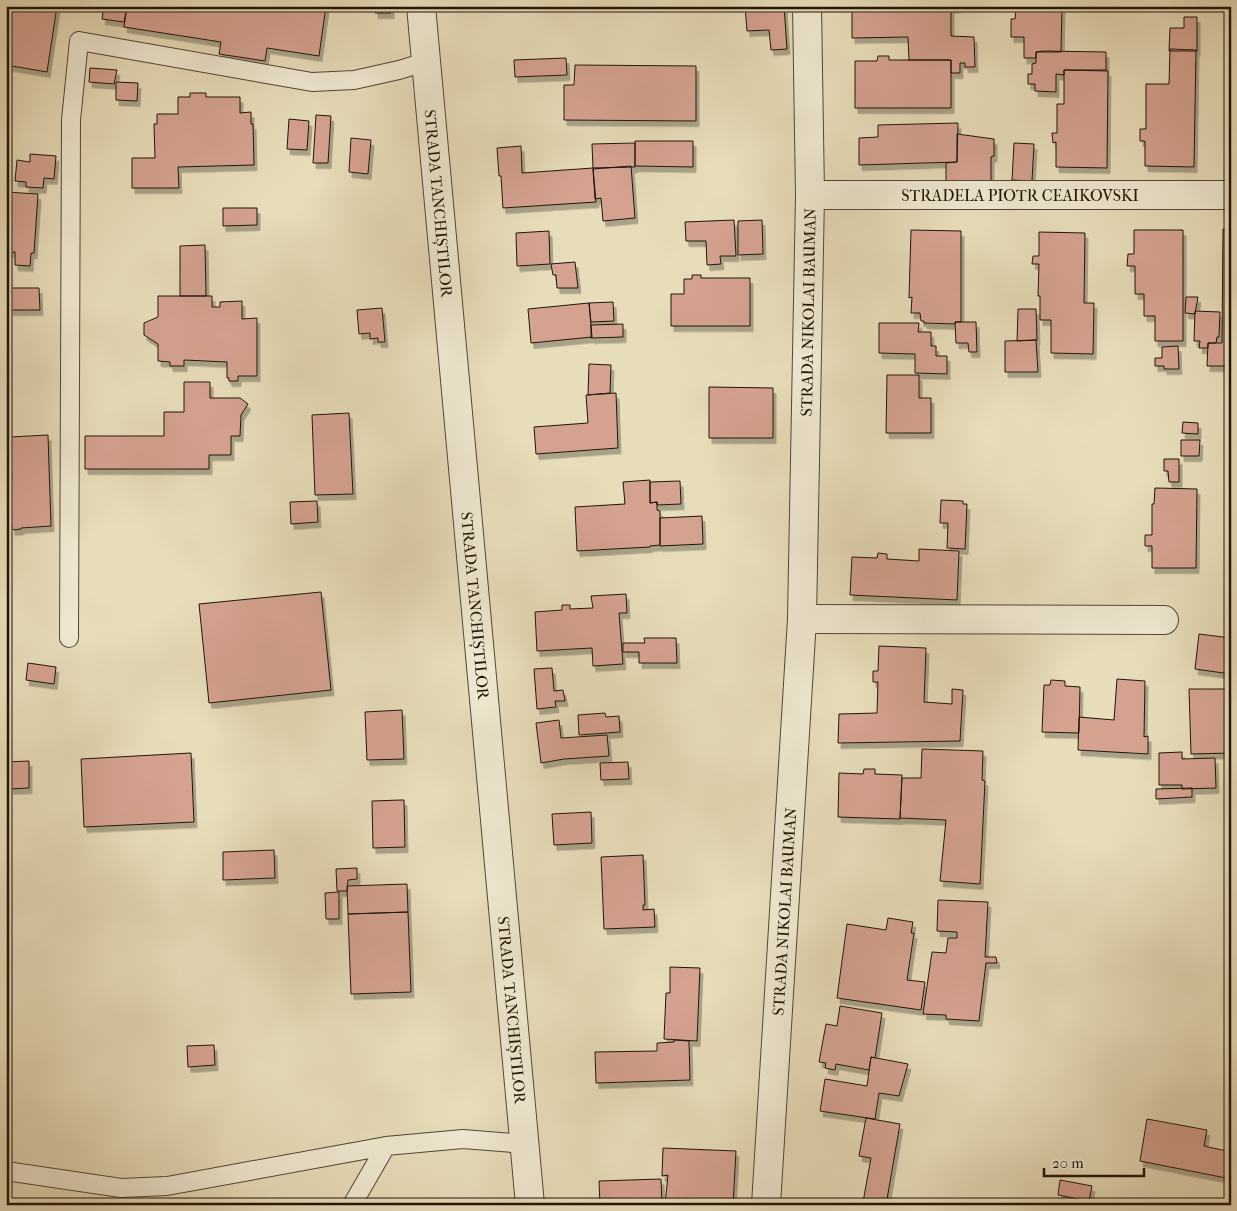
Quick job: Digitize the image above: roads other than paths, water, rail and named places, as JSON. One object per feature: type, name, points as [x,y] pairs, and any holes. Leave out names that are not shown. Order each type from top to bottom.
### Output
[{"type":"street","name":"STRADA TANCHIȘTILOR","points":[[421,6],[530,1205]]},
{"type":"street","name":"STRADA NIKOLAI BAUMAN","points":[[766,1205],[802,619],[810,195],[807,6]]},
{"type":"street","name":"STRADELA PIOTR CEAIKOVSKI","points":[[810,195],[1231,195]]},
{"type":"street","points":[[802,619],[1164,620]]},
{"type":"lane","points":[[68,638],[71,120],[79,41],[312,82],[354,80],[425,62]]},
{"type":"lane","points":[[6,1171],[121,1188],[167,1186],[386,1146],[463,1139],[525,1144]]},
{"type":"lane","points":[[352,1205],[386,1146]]}]
